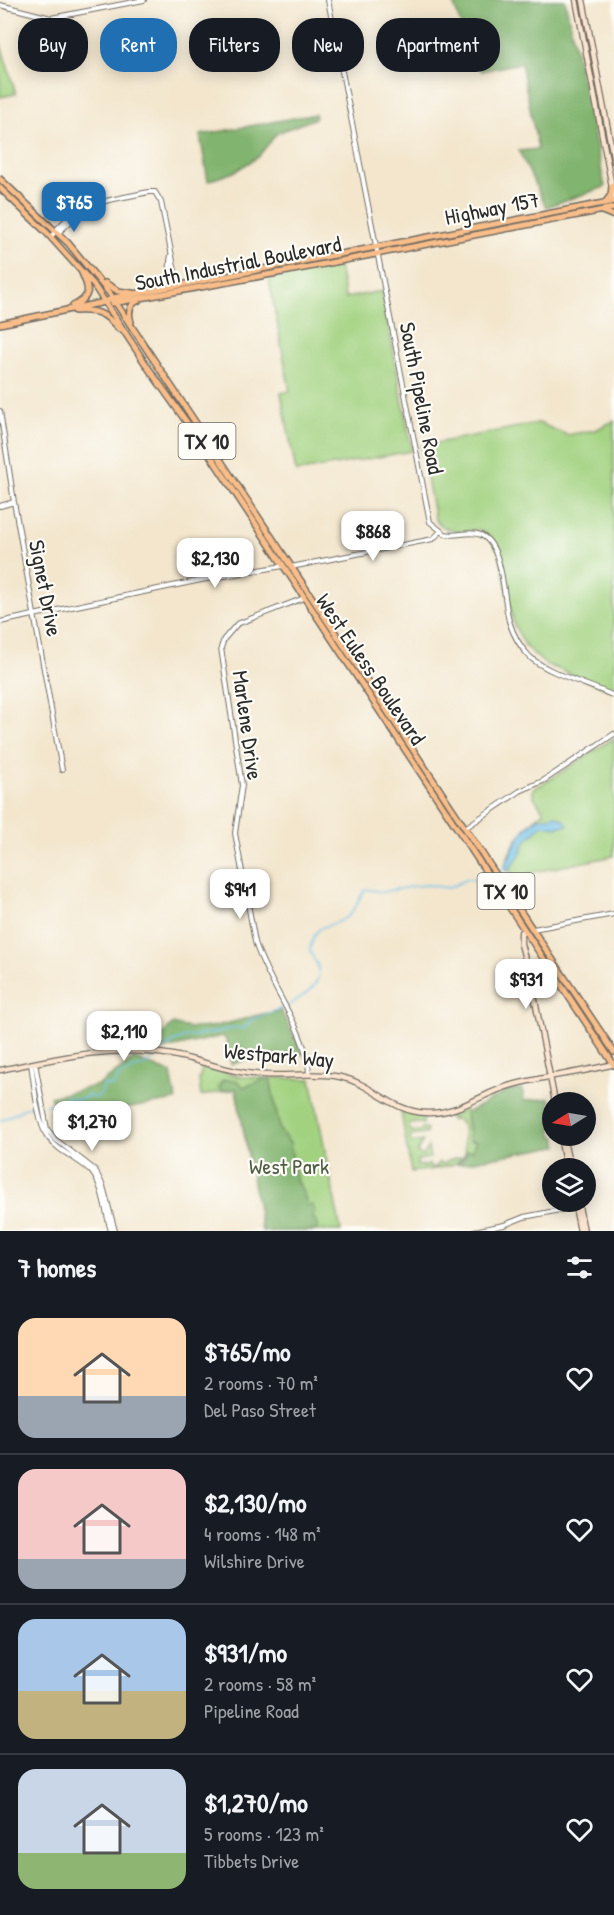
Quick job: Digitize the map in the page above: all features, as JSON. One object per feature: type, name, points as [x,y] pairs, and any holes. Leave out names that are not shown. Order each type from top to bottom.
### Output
[{"type":"main road","points":[[576,0],[614,199]]},
{"type":"main road","points":[[584,0],[614,161]]},
{"type":"main road","points":[[603,141],[610,140]]},
{"type":"main road","name":"West Euless Boulevard","points":[[0,179],[57,232],[92,270],[114,301],[291,567],[462,830],[509,907],[614,1052]]},
{"type":"main road","points":[[604,204],[610,198],[612,186]]},
{"type":"main road","name":"West Euless Boulevard","points":[[0,188],[51,237],[93,284],[304,598],[553,960],[614,1065]]},
{"type":"main road","name":"Highway 157","points":[[377,250],[604,204],[614,199]]},
{"type":"main road","name":"Highway 157","points":[[377,250],[614,208]]},
{"type":"main road","points":[[600,211],[614,216]]},
{"type":"main road","name":"South Industrial Boulevard","points":[[0,324],[377,250]]},
{"type":"main road","points":[[68,310],[84,301],[88,291],[86,281],[74,262]]},
{"type":"main road","points":[[92,270],[111,288],[144,295]]},
{"type":"main road","points":[[132,327],[129,313],[132,305],[144,295]]},
{"type":"main road","points":[[68,310],[94,311],[104,314],[129,338]]},
{"type":"main road","points":[[144,361],[152,356]]},
{"type":"main road","points":[[166,391],[171,394],[175,393]]},
{"type":"main road","points":[[509,907],[513,908],[526,927],[532,930]]},
{"type":"main road","points":[[553,960],[549,958],[531,932],[521,932],[521,944],[553,1092]]},
{"type":"main road","name":"Westpark Way","points":[[1,1069],[102,1051],[156,1052],[232,1072],[260,1075],[309,1074],[349,1079],[390,1103],[414,1112],[426,1113],[452,1110],[506,1087],[614,1065]]},
{"type":"main road","points":[[578,1212],[582,1231]]},
{"type":"street","points":[[0,5],[51,18],[144,0]]},
{"type":"street","name":"South Pipeline Road","points":[[328,0],[429,518],[440,532]]},
{"type":"street","points":[[51,237],[75,217],[81,208],[89,204],[155,192],[161,202],[171,255],[172,282],[177,289]]},
{"type":"street","name":"Signet Drive","points":[[0,411],[62,770]]},
{"type":"street","points":[[0,506],[14,502]]},
{"type":"street","points":[[0,622],[197,581],[283,566],[291,567],[433,539],[440,532],[450,536],[476,533],[493,545],[510,623],[516,639],[530,657],[554,671],[614,696]]},
{"type":"street","name":"Marlene Drive","points":[[304,598],[237,624],[224,639],[221,648],[241,781],[235,833],[255,942],[304,1046],[309,1074]]},
{"type":"street","points":[[462,830],[520,791],[543,781],[614,734]]},
{"type":"street","points":[[532,930],[614,914]]},
{"type":"street","points":[[0,1062],[1,1069]]},
{"type":"street","points":[[33,1064],[45,1134],[86,1164],[97,1176],[113,1231]]},
{"type":"street","points":[[474,1231],[504,1225],[543,1212]]},
{"type":"green space","points":[[452,0],[565,0],[605,187],[546,207],[519,151],[538,149],[521,63],[500,67],[500,18],[459,18]]},
{"type":"green space","points":[[0,42],[16,94],[0,97]]},
{"type":"green space","points":[[315,114],[316,118],[277,133],[258,157],[234,172],[208,181],[200,135]]},
{"type":"green space","points":[[339,267],[345,298],[382,291],[412,451],[296,472],[281,393],[290,391],[269,280]]},
{"type":"green space","points":[[614,421],[614,691],[545,664],[526,647],[514,625],[500,555],[492,539],[481,530],[451,530],[435,520],[421,446],[539,423],[567,435],[595,430]]},
{"type":"green space","points":[[614,738],[614,856],[515,876],[505,866],[511,850],[525,829],[544,812],[533,795],[533,789]]},
{"type":"green space","points":[[281,1011],[303,1054],[267,1055],[231,1064],[223,1036],[160,1050],[159,1038],[173,1024],[200,1028]]},
{"type":"green space","points":[[134,1059],[171,1073],[176,1100],[61,1120],[50,1097],[99,1085]]},
{"type":"green space","name":"West Park","points":[[202,1069],[243,1077],[311,1079],[341,1231],[262,1231],[236,1089],[201,1096],[199,1079]]},
{"type":"green space","points":[[270,1078],[280,1131],[290,1143],[297,1183],[299,1183],[308,1206],[313,1205],[315,1212],[312,1217],[318,1226],[315,1231],[262,1231],[236,1089],[222,1091],[218,1087],[223,1080],[236,1080],[244,1087]]},
{"type":"green space","points":[[522,1089],[524,1101],[542,1099],[542,1146],[558,1146],[457,1164],[465,1157],[467,1151],[472,1151],[476,1141],[470,1141],[466,1113],[509,1090]]},
{"type":"green space","points":[[465,1110],[470,1141],[476,1140],[472,1151],[467,1151],[463,1157],[465,1153],[463,1125],[455,1118],[451,1120],[448,1116]]},
{"type":"green space","points":[[401,1112],[424,1116],[423,1124],[410,1124],[409,1127],[412,1132],[421,1131],[422,1128],[427,1129],[426,1134],[410,1136],[411,1143],[423,1141],[417,1153],[423,1156],[428,1147],[430,1158],[419,1160],[417,1166],[425,1167],[428,1164],[432,1168],[436,1167],[439,1162],[440,1164],[446,1161],[463,1157],[451,1165],[411,1172]]},
{"type":"water","points":[[556,815],[568,825],[557,827],[542,825],[524,843],[521,853],[508,871],[504,867],[526,828],[540,818]]},
{"type":"waterway","points":[[499,873],[506,869]]},
{"type":"waterway","points":[[288,1006],[310,991],[317,980],[318,967],[310,949],[316,933],[347,917],[366,889],[382,892],[428,885],[449,888],[467,879],[487,881]]},
{"type":"waterway","points":[[164,1049],[189,1036],[234,1028],[244,1029],[251,1020],[282,1008]]},
{"type":"waterway","points":[[45,1105],[57,1103],[66,1097],[79,1100],[89,1096],[95,1098],[101,1094],[104,1085],[113,1086],[120,1075],[146,1064],[155,1057]]},
{"type":"waterway","points":[[0,1121],[34,1105]]}]
